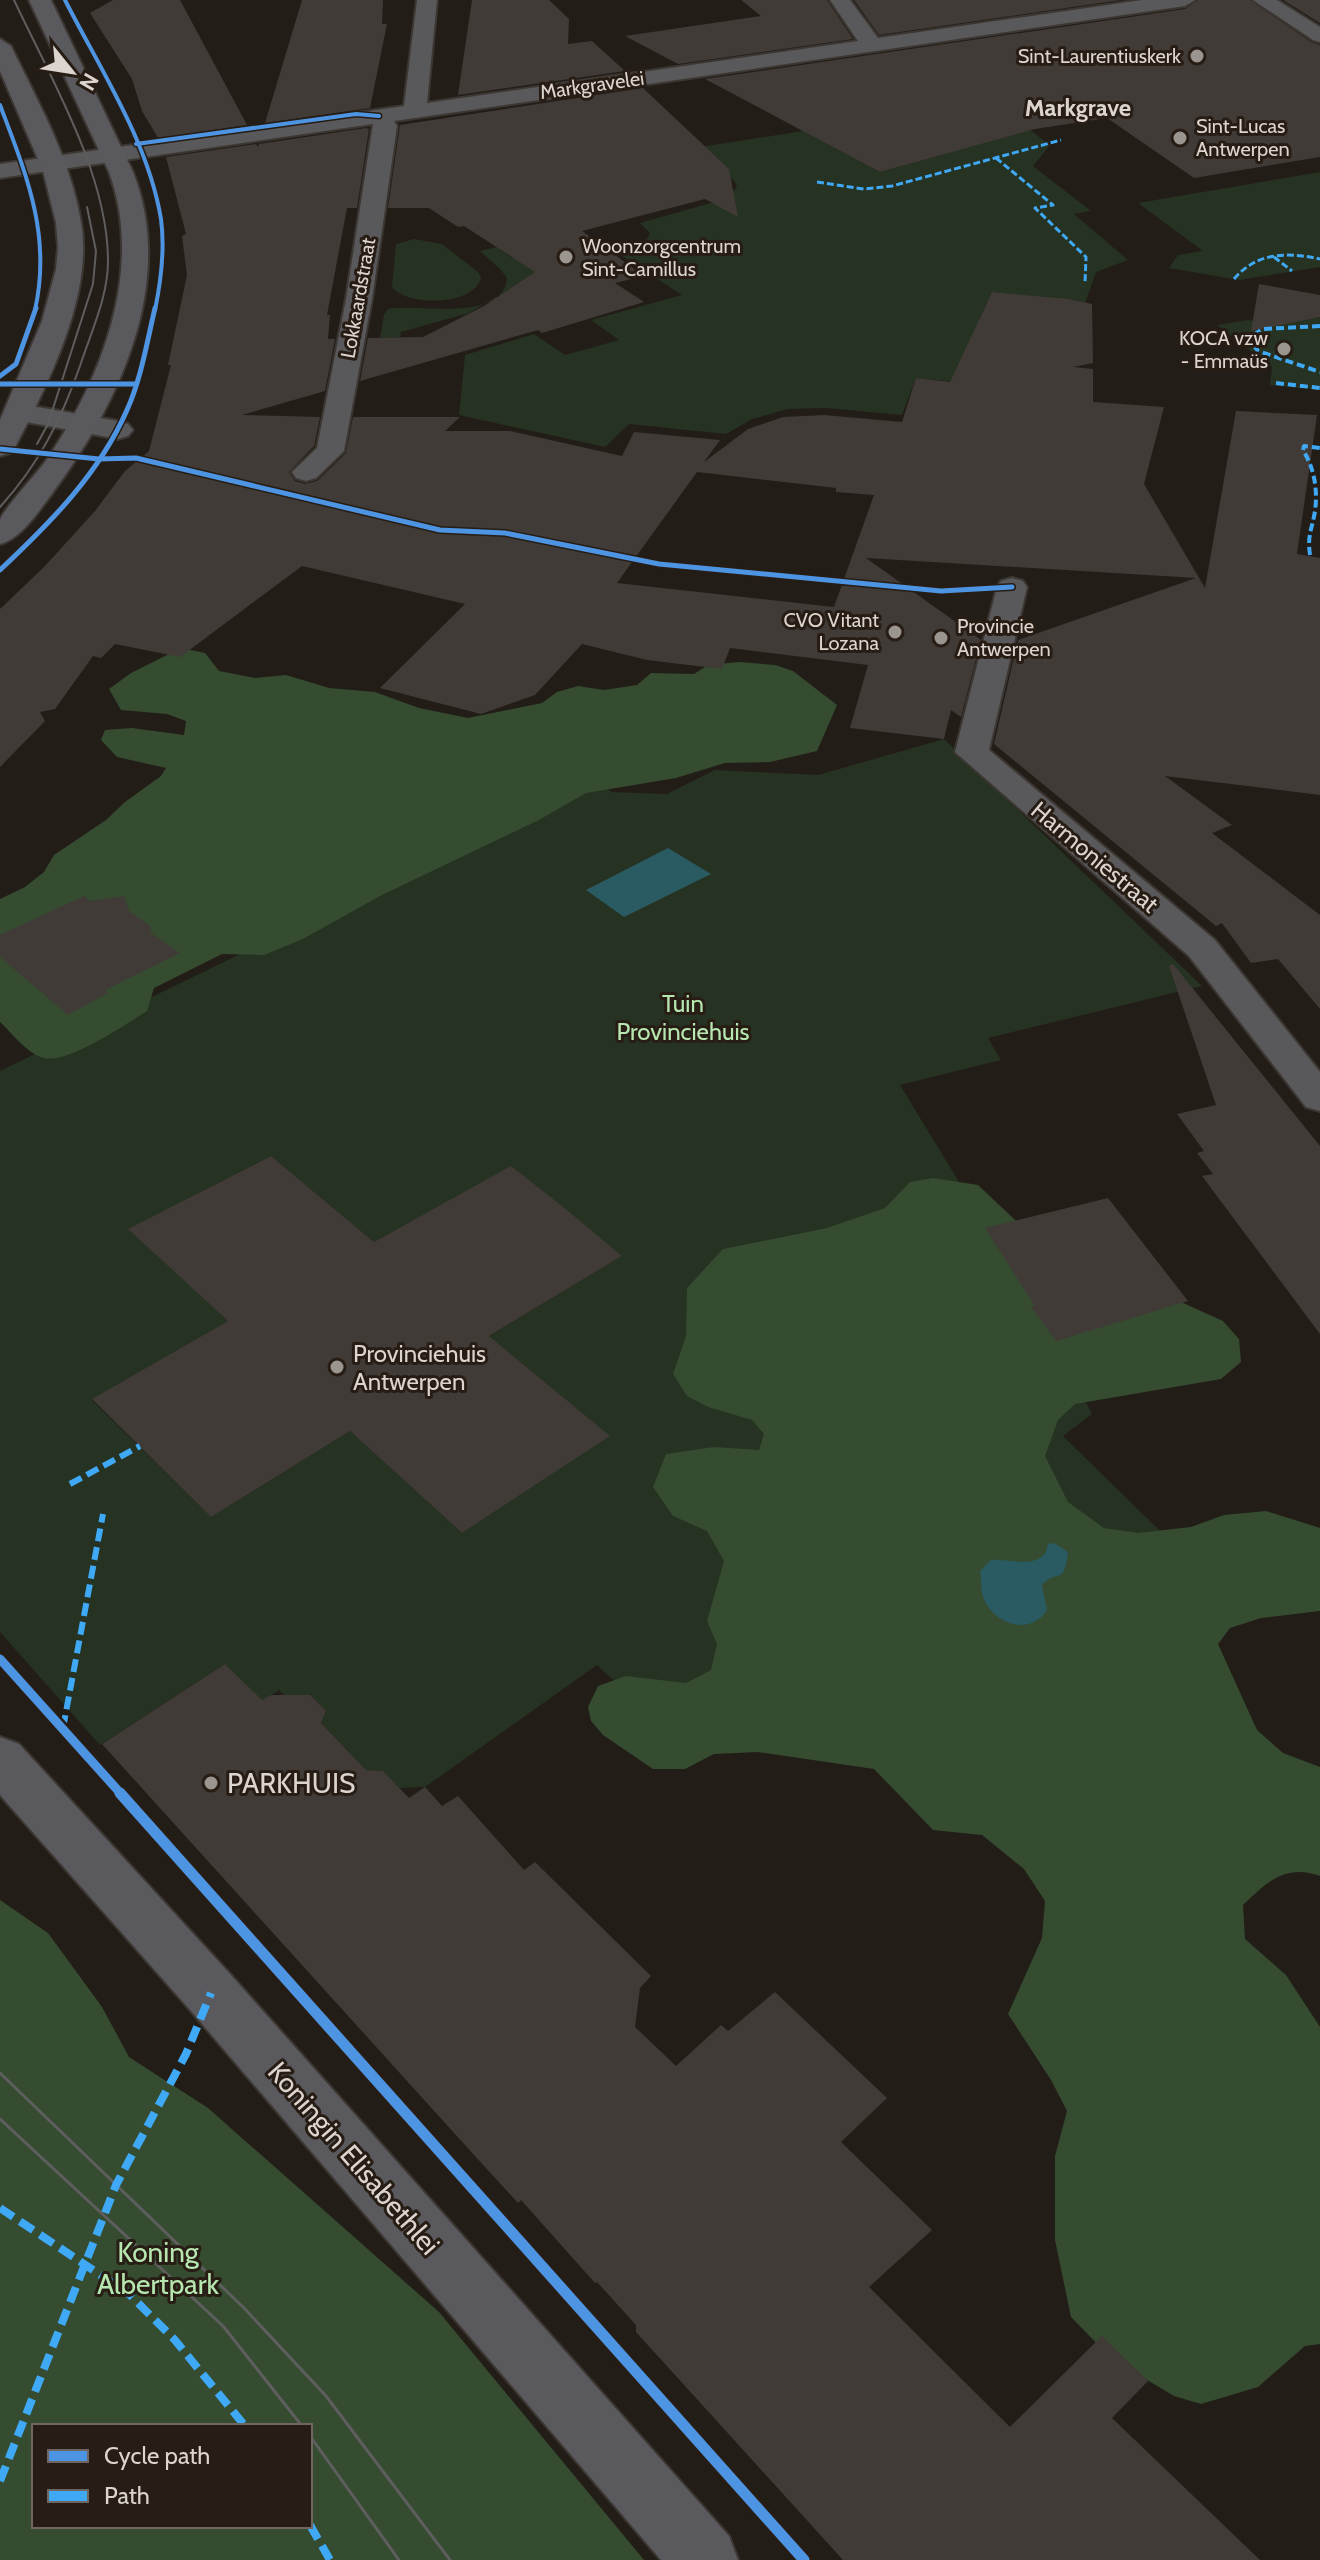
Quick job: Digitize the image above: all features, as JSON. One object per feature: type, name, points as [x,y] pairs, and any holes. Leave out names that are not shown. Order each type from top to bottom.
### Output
[{"type":"main road","points":[[0,535],[59,468],[87,423],[107,378],[132,293],[134,225],[130,200],[114,155],[40,0]]},
{"type":"main road","points":[[0,46],[53,163],[71,245],[62,303],[10,412],[0,447]]},
{"type":"main road","name":"Koningin Elisabethlei","points":[[0,1759],[211,1993],[705,2560]]},
{"type":"street","points":[[415,111],[427,0]]},
{"type":"street","points":[[840,0],[872,45]]},
{"type":"street","name":"Markgravelei","points":[[0,171],[1185,0]]},
{"type":"street","points":[[1263,0],[1320,36]]},
{"type":"street","name":"Lokkaardstraat","points":[[306,472],[330,451],[359,299],[386,126],[379,116]]},
{"type":"street","points":[[10,412],[118,430]]},
{"type":"street","name":"Harmoniestraat","points":[[1012,587],[972,752],[1202,948],[1320,1098]]},
{"type":"green space","points":[[1030,130],[1050,145],[1033,166],[1091,211],[1074,214],[1128,260],[1096,272],[1085,303],[992,292],[979,319],[1001,322],[994,386],[916,378],[902,415],[826,408],[788,409],[752,419],[726,434],[629,424],[605,447],[459,415],[465,355],[534,334],[565,355],[619,340],[591,320],[682,295],[619,254],[647,239],[650,233],[640,223],[725,199],[737,187],[734,180],[681,150],[803,131],[880,172]]},
{"type":"green space","points":[[1320,172],[1320,267],[1239,280],[1169,268],[1178,255],[1203,251],[1138,203]]},
{"type":"green space","points":[[414,239],[442,244],[478,272],[481,277],[476,287],[467,294],[440,300],[400,294],[392,287],[396,244]]},
{"type":"green space","points":[[497,247],[565,289],[496,297],[502,292],[507,278],[480,251]]},
{"type":"green space","points":[[486,303],[469,313],[401,332],[400,337],[380,338],[388,309],[456,308]]},
{"type":"green space","points":[[1320,317],[1320,390],[1270,385],[1272,367],[1217,325],[1248,320],[1277,325]]},
{"type":"green space","points":[[181,648],[205,653],[219,671],[255,678],[286,675],[329,688],[375,692],[419,708],[468,718],[542,703],[557,692],[578,686],[604,690],[637,685],[651,673],[694,674],[708,665],[739,662],[775,665],[793,671],[837,705],[817,751],[770,762],[725,763],[676,778],[586,793],[539,820],[380,896],[303,939],[264,955],[222,954],[154,988],[147,1011],[82,1049],[54,1058],[38,1056],[0,1022],[0,899],[25,887],[44,872],[54,855],[106,820],[161,776],[166,768],[117,757],[101,740],[105,730],[132,728],[184,735],[186,721],[167,714],[121,710],[109,689],[131,673]]},
{"type":"green space","name":"Tuin Provinciehuis","points":[[944,739],[1202,986],[988,1038],[1001,1060],[900,1085],[1056,1341],[1092,1414],[1063,1436],[1200,1570],[669,1731],[597,1665],[425,1787],[399,1788],[383,1771],[366,1770],[321,1723],[326,1711],[310,1695],[284,1695],[279,1690],[262,1701],[225,1664],[100,1745],[0,1632],[0,1071],[595,781],[612,792],[667,794],[715,770],[818,775]],"holes":[[[271,1156],[374,1242],[511,1167],[622,1256],[489,1336],[609,1436],[462,1533],[350,1431],[211,1517],[92,1400],[228,1321],[129,1229]]]},
{"type":"green space","points":[[933,1178],[978,1185],[1029,1233],[1223,1321],[1239,1339],[1241,1362],[1221,1379],[1075,1404],[1058,1420],[1045,1456],[1068,1502],[1104,1528],[1138,1533],[1191,1527],[1224,1515],[1266,1511],[1320,1528],[1320,1611],[1261,1618],[1230,1628],[1218,1644],[1257,1730],[1283,1753],[1320,1767],[1320,1876],[1296,1872],[1277,1877],[1243,1905],[1245,1939],[1286,1975],[1320,2027],[1320,2344],[1305,2346],[1258,2387],[1201,2404],[1174,2396],[1112,2359],[1071,2317],[1055,2240],[1055,2156],[1067,2111],[1051,2080],[1008,2014],[1042,1938],[1045,1901],[1024,1869],[982,1835],[933,1830],[874,1769],[758,1752],[714,1754],[685,1769],[653,1769],[603,1735],[591,1721],[588,1707],[598,1686],[626,1676],[686,1683],[711,1670],[717,1644],[707,1621],[724,1561],[707,1531],[673,1516],[653,1487],[666,1454],[714,1447],[759,1450],[764,1434],[752,1420],[708,1407],[687,1396],[673,1374],[686,1336],[687,1288],[723,1249],[827,1228],[885,1208],[910,1182]]},
{"type":"green space","name":"Koning Albertpark","points":[[0,1900],[48,1933],[102,2007],[129,2057],[208,2108],[439,2312],[644,2560],[0,2560]]},
{"type":"water","points":[[668,848],[711,874],[624,917],[586,890]]},
{"type":"water","points":[[1054,1543],[1068,1552],[1062,1573],[1042,1585],[1047,1610],[1031,1623],[1012,1624],[1003,1620],[983,1597],[980,1571],[991,1560],[1033,1561],[1045,1553],[1048,1544]]},
{"type":"building","points":[[113,0],[180,0],[247,125],[158,138],[142,111],[132,79],[90,13]]},
{"type":"building","points":[[302,0],[383,0],[382,24],[387,24],[370,108],[265,123]]},
{"type":"building","points":[[472,0],[549,0],[569,19],[568,44],[592,41],[625,71],[458,95]]},
{"type":"building","points":[[741,0],[827,0],[853,39],[678,64],[625,36],[761,16]]},
{"type":"building","points":[[854,0],[1121,0],[879,35]]},
{"type":"building","points":[[1198,0],[1250,0],[1320,45],[1320,157],[1194,178],[1107,118],[1035,129],[880,172],[705,79],[1185,9]]},
{"type":"building","points":[[1283,0],[1320,0],[1320,23]]},
{"type":"building","points":[[643,88],[729,169],[738,217],[705,199],[582,231],[644,276],[615,283],[644,302],[542,333],[538,330],[360,381],[368,338],[423,337],[484,306],[535,272],[464,226],[458,227],[429,208],[388,208],[400,125]]},
{"type":"building","points":[[369,129],[357,208],[347,208],[327,315],[330,315],[328,339],[335,339],[325,391],[242,415],[320,417],[314,446],[289,472],[295,481],[305,484],[317,481],[346,453],[353,417],[460,417],[445,431],[510,431],[622,456],[634,432],[720,440],[704,462],[748,429],[783,417],[824,415],[902,422],[916,378],[950,382],[992,292],[1068,299],[1092,304],[1093,363],[1073,367],[1093,369],[1093,402],[1164,407],[1144,484],[1205,588],[1236,411],[1317,415],[1297,554],[1320,558],[1320,795],[1165,776],[1232,825],[1212,833],[1320,915],[1320,1009],[1278,959],[1251,963],[1222,923],[1216,926],[994,744],[1018,640],[1196,578],[866,558],[981,640],[961,717],[951,710],[944,739],[850,728],[868,665],[730,648],[722,669],[647,660],[582,644],[535,695],[481,714],[380,688],[465,604],[302,566],[180,657],[115,644],[101,658],[93,656],[55,709],[40,712],[45,721],[0,767],[0,609],[95,511],[125,471],[149,451],[171,365],[168,365],[187,275],[182,236],[186,234],[166,157],[256,144],[258,147],[259,144]],"holes":[[[697,472],[836,488],[836,492],[874,495],[834,607],[617,583]]]},
{"type":"building","points":[[1259,284],[1320,295],[1320,317],[1251,331]]},
{"type":"building","points":[[84,896],[90,901],[124,896],[129,911],[151,927],[151,933],[180,953],[105,990],[108,993],[68,1015],[0,957],[0,935]]},
{"type":"building","points":[[1173,964],[1320,1146],[1320,1334],[1202,1176],[1213,1174],[1197,1153],[1204,1151],[1177,1114],[1216,1105],[1169,966]]},
{"type":"building","name":"Provinciehuis Antwerpen","points":[[271,1156],[374,1242],[511,1166],[567,1210],[622,1256],[489,1336],[610,1436],[462,1533],[350,1431],[211,1517],[92,1399],[228,1321],[128,1229]]},
{"type":"building","points":[[1108,1198],[1188,1301],[1056,1341],[1031,1307],[1035,1306],[985,1228]]},
{"type":"building","points":[[225,1664],[262,1700],[271,1695],[310,1695],[326,1711],[321,1723],[366,1770],[383,1771],[409,1798],[425,1787],[442,1806],[458,1796],[524,1870],[535,1862],[651,1976],[640,1988],[635,2027],[676,2066],[721,2025],[728,2031],[775,1992],[887,2098],[841,2142],[932,2230],[869,2287],[1010,2427],[1102,2336],[1148,2381],[1112,2418],[1260,2560],[843,2560],[636,2332],[636,2325],[597,2282],[521,2200],[518,2203],[102,1744]]},
{"type":"tram line","points":[[0,507],[48,441],[65,405],[98,314],[108,261],[105,228],[88,160],[60,93],[14,0]]},
{"type":"tram line","points":[[37,444],[48,424],[93,284],[96,251],[87,207]]},
{"type":"tram line","points":[[0,2073],[244,2308],[326,2396],[450,2560]]},
{"type":"tram line","points":[[0,2119],[223,2326],[300,2424]]},
{"type":"tram line","points":[[312,2439],[399,2560]]},
{"type":"marked path","points":[[817,182],[864,189],[892,186],[1061,140]]},
{"type":"marked path","points":[[996,158],[1053,205],[1035,208],[1086,257],[1085,283]]},
{"type":"marked path","points":[[1234,279],[1248,264],[1264,257],[1293,255],[1320,259]]},
{"type":"marked path","points":[[1274,257],[1292,271]]},
{"type":"marked path","points":[[1320,326],[1263,329],[1248,338],[1258,351],[1320,372]]},
{"type":"marked path","points":[[1276,383],[1320,388]]},
{"type":"marked path","points":[[1310,555],[1307,537],[1315,511],[1314,468],[1303,450],[1304,446],[1320,448]]},
{"type":"marked path","points":[[70,1484],[140,1446]]},
{"type":"marked path","points":[[63,1728],[103,1514]]},
{"type":"marked path","points":[[0,2481],[116,2185],[186,2054],[211,1993]]},
{"type":"marked path","points":[[0,2208],[129,2294],[174,2339],[243,2424]]},
{"type":"marked path","points":[[312,2528],[330,2560]]},
{"type":"cycle path","points":[[0,570],[73,496],[117,432],[137,381],[161,269],[161,221],[150,179],[117,101],[65,0]]},
{"type":"cycle path","points":[[0,105],[32,189],[43,276],[34,315],[16,364],[0,376]]},
{"type":"cycle path","points":[[136,144],[356,114],[379,116]]},
{"type":"cycle path","points":[[0,384],[135,384]]},
{"type":"cycle path","points":[[0,449],[99,459],[136,458],[440,530],[505,533],[659,564],[941,591],[1012,587]]},
{"type":"cycle path","points":[[0,1659],[804,2560]]},
{"type":"place","name":"Sint-Laurentiuskerk","points":[[1197,56]]},
{"type":"place","name":"Sint-Lucas Antwerpen","points":[[1180,138]]},
{"type":"place","name":"Woonzorgcentrum Sint-Camillus","points":[[566,257]]},
{"type":"place","name":"KOCA vzw - Emmaüs","points":[[1284,349]]},
{"type":"place","name":"CVO Vitant Lozana","points":[[895,632]]},
{"type":"place","name":"Provincie Antwerpen","points":[[941,638]]},
{"type":"place","name":"Provinciehuis Antwerpen","points":[[337,1367]]},
{"type":"place","name":"PARKHUIS","points":[[211,1783]]},
{"type":"district","name":"Markgrave","points":[[1078,107]]}]
